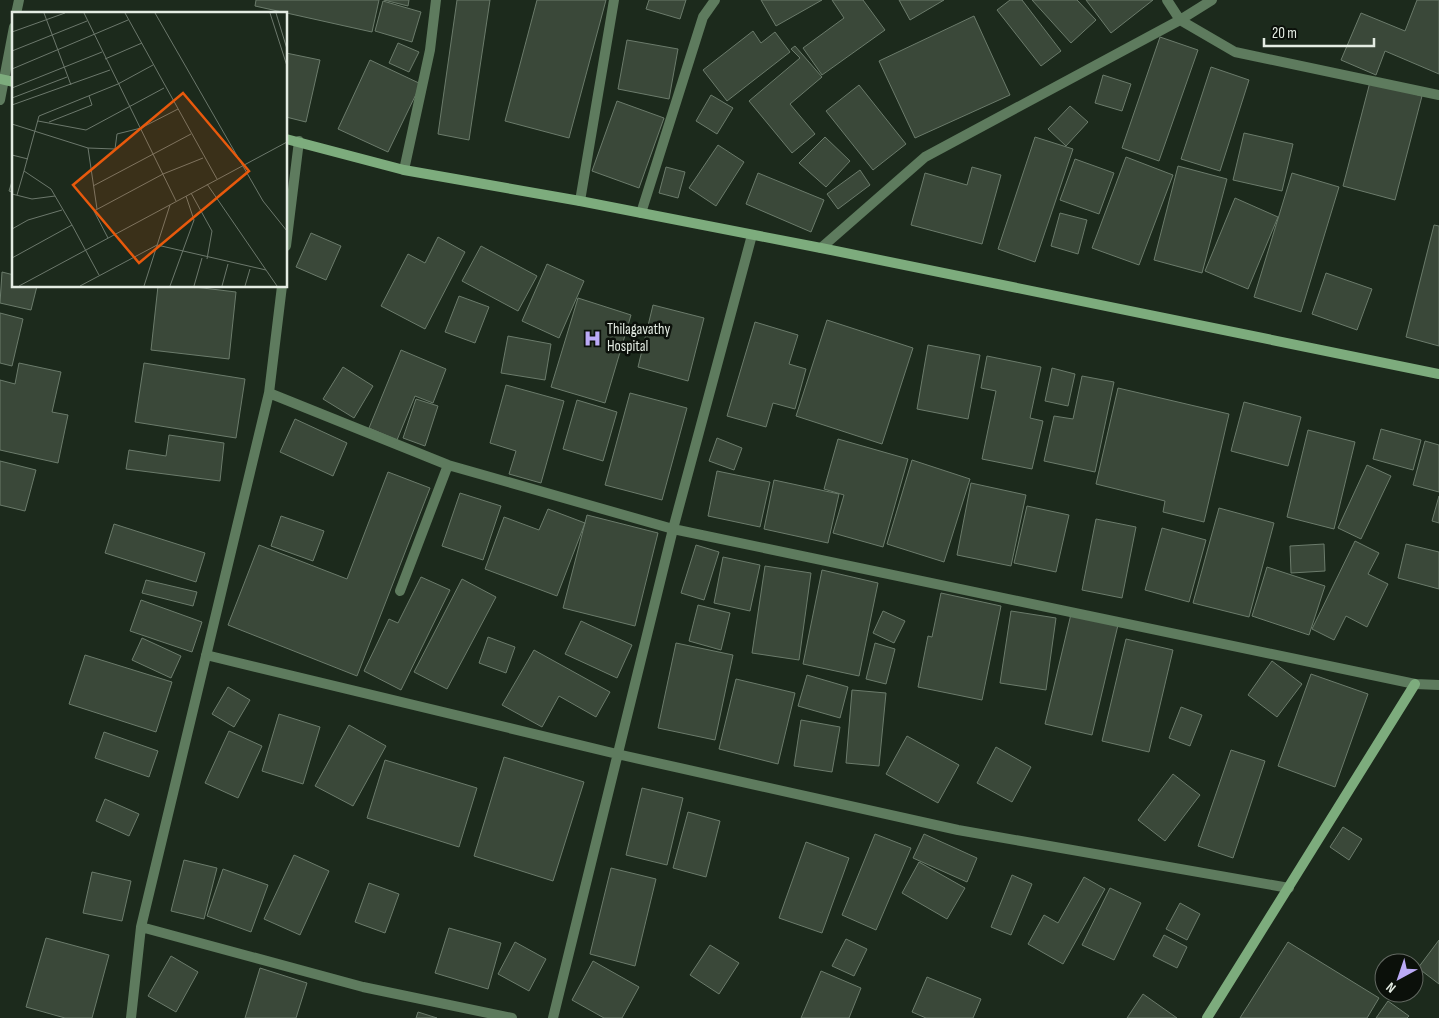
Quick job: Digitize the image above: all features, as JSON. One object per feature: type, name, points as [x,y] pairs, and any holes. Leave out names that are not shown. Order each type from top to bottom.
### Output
[{"type":"street","points":[[404,170],[430,50],[436,0]]},
{"type":"street","points":[[580,201],[614,0]]},
{"type":"street","points":[[641,213],[703,17],[715,0]]},
{"type":"street","points":[[1167,0],[1180,20],[1235,52],[1439,95]]},
{"type":"street","points":[[821,248],[925,158],[1180,20],[1212,0]]},
{"type":"street","points":[[0,100],[6,80],[12,40]]},
{"type":"street","points":[[288,139],[404,170],[580,201],[821,248],[1439,374]]},
{"type":"street","points":[[288,230],[299,141]]},
{"type":"street","points":[[553,1018],[673,529],[752,235]]},
{"type":"street","points":[[130,1018],[141,927],[269,393],[282,288]]},
{"type":"street","points":[[269,393],[448,465],[673,529],[1415,684],[1439,686]]},
{"type":"street","points":[[400,591],[448,465]]},
{"type":"street","points":[[206,655],[618,754],[958,830],[1289,888]]},
{"type":"street","points":[[1207,1018],[1415,684]]},
{"type":"street","points":[[141,927],[363,987],[512,1018]]},
{"type":"building","points":[[256,0],[379,0],[372,32],[255,6]]},
{"type":"building","points":[[384,0],[409,0],[408,6]]},
{"type":"building","points":[[457,0],[490,0],[469,140],[438,134]]},
{"type":"building","points":[[537,0],[606,0],[569,138],[505,121]]},
{"type":"building","points":[[649,0],[686,0],[680,19],[646,9]]},
{"type":"building","points":[[761,0],[822,0],[776,26]]},
{"type":"building","points":[[832,0],[863,0],[885,30],[822,75],[803,48],[844,18]]},
{"type":"building","points":[[899,0],[944,0],[910,20]]},
{"type":"building","points":[[1010,0],[1022,0],[1061,51],[1041,66],[997,10]]},
{"type":"building","points":[[1032,0],[1077,0],[1096,20],[1071,43]]},
{"type":"building","points":[[1086,0],[1153,0],[1111,33]]},
{"type":"building","points":[[1417,0],[1439,0],[1439,74],[1385,51],[1376,75],[1341,60],[1361,13],[1405,31]]},
{"type":"building","points":[[383,1],[421,12],[412,42],[375,31]]},
{"type":"building","points":[[974,16],[1010,95],[915,138],[879,61]]},
{"type":"building","points":[[753,31],[761,43],[775,32],[790,52],[727,101],[703,70]]},
{"type":"building","points":[[1160,37],[1198,50],[1159,161],[1122,148]]},
{"type":"building","points":[[627,40],[678,49],[669,99],[618,89]]},
{"type":"building","points":[[398,43],[419,52],[409,72],[389,63]]},
{"type":"building","points":[[795,46],[822,77],[790,104],[815,134],[792,153],[749,101],[800,58],[791,49]]},
{"type":"building","points":[[288,53],[320,60],[306,122],[288,118]]},
{"type":"building","points":[[370,60],[421,84],[388,152],[338,129]]},
{"type":"building","points":[[1211,67],[1249,80],[1220,171],[1181,159]]},
{"type":"building","points":[[1103,75],[1131,84],[1122,111],[1095,103]]},
{"type":"building","points":[[1370,82],[1422,96],[1395,200],[1343,186]]},
{"type":"building","points":[[859,85],[906,144],[873,170],[826,111]]},
{"type":"building","points":[[711,95],[733,108],[717,134],[696,121]]},
{"type":"building","points":[[617,101],[664,118],[639,188],[592,171]]},
{"type":"building","points":[[1070,106],[1088,122],[1066,146],[1048,129]]},
{"type":"building","points":[[1244,133],[1293,144],[1282,191],[1233,180]]},
{"type":"building","points":[[825,137],[850,161],[826,187],[799,163]]},
{"type":"building","points":[[1035,137],[1073,149],[1035,262],[998,249]]},
{"type":"building","points":[[718,145],[744,162],[716,206],[689,188]]},
{"type":"building","points":[[1126,157],[1173,175],[1139,265],[1092,248]]},
{"type":"building","points":[[1075,159],[1114,173],[1099,214],[1060,200]]},
{"type":"building","points":[[1178,166],[1227,179],[1202,273],[1154,260]]},
{"type":"building","points":[[666,167],[685,172],[678,198],[659,193]]},
{"type":"building","points":[[972,167],[1001,175],[982,244],[911,225],[925,173],[967,185]]},
{"type":"building","points":[[860,170],[870,185],[838,209],[827,194]]},
{"type":"building","points":[[758,173],[824,200],[811,232],[746,204]]},
{"type":"building","points":[[1292,173],[1339,187],[1301,312],[1254,297]]},
{"type":"building","points":[[12,181],[12,192],[9,191]]},
{"type":"building","points":[[1235,198],[1278,217],[1248,289],[1205,271]]},
{"type":"building","points":[[1060,213],[1087,220],[1078,254],[1051,246]]},
{"type":"building","points":[[1434,225],[1439,226],[1439,346],[1406,337]]},
{"type":"building","points":[[311,233],[341,246],[326,280],[296,267]]},
{"type":"building","points":[[438,237],[465,252],[425,329],[381,306],[408,254],[425,263]]},
{"type":"building","points":[[481,246],[537,276],[518,311],[462,281]]},
{"type":"building","points":[[547,264],[584,281],[559,338],[522,321]]},
{"type":"building","points":[[2,272],[12,274],[12,288],[36,288],[31,310],[0,303]]},
{"type":"building","points":[[1326,273],[1372,289],[1357,330],[1312,314]]},
{"type":"building","points":[[158,288],[203,288],[236,292],[229,359],[151,350]]},
{"type":"building","points":[[459,296],[489,307],[475,343],[445,332]]},
{"type":"building","points":[[578,298],[631,315],[605,403],[551,387]]},
{"type":"building","points":[[653,305],[704,318],[688,381],[638,367]]},
{"type":"building","points":[[0,313],[23,319],[12,366],[0,363]]},
{"type":"building","points":[[827,320],[913,348],[882,444],[796,416]]},
{"type":"building","points":[[755,322],[798,335],[789,364],[806,369],[795,409],[773,403],[766,427],[727,416]]},
{"type":"building","points":[[508,336],[551,344],[545,380],[501,373]]},
{"type":"building","points":[[928,345],[980,355],[968,419],[917,409]]},
{"type":"building","points":[[401,350],[446,369],[433,403],[415,396],[397,440],[369,428]]},
{"type":"building","points":[[987,356],[1041,367],[1030,418],[1043,421],[1032,469],[982,459],[996,391],[981,388]]},
{"type":"building","points":[[19,363],[61,372],[52,412],[68,415],[58,463],[0,450],[0,380],[15,384]]},
{"type":"building","points":[[144,363],[245,379],[236,438],[135,422]]},
{"type":"building","points":[[343,367],[373,386],[354,418],[323,399]]},
{"type":"building","points":[[1052,368],[1075,374],[1068,406],[1045,401]]},
{"type":"building","points":[[1082,376],[1114,382],[1095,472],[1044,461],[1054,416],[1073,419]]},
{"type":"building","points":[[506,385],[564,401],[541,483],[509,474],[516,451],[490,443]]},
{"type":"building","points":[[1118,388],[1229,414],[1204,522],[1163,512],[1165,501],[1096,484]]},
{"type":"building","points":[[630,393],[687,408],[662,500],[605,485]]},
{"type":"building","points":[[416,399],[438,406],[425,446],[403,438]]},
{"type":"building","points":[[577,400],[617,412],[603,461],[563,449]]},
{"type":"building","points":[[1244,402],[1301,417],[1288,466],[1231,451]]},
{"type":"building","points":[[295,419],[347,443],[333,476],[280,452]]},
{"type":"building","points":[[1381,429],[1421,440],[1413,470],[1373,459]]},
{"type":"building","points":[[1308,430],[1355,442],[1334,529],[1287,517]]},
{"type":"building","points":[[169,435],[224,443],[220,481],[126,469],[129,450],[166,456]]},
{"type":"building","points":[[717,438],[742,448],[734,470],[709,461]]},
{"type":"building","points":[[838,439],[908,459],[883,547],[833,533],[844,495],[824,489]]},
{"type":"building","points":[[1425,441],[1439,445],[1439,492],[1413,485]]},
{"type":"building","points":[[912,460],[970,479],[944,562],[887,544]]},
{"type":"building","points":[[0,461],[36,470],[25,511],[0,505]]},
{"type":"building","points":[[1367,465],[1391,476],[1361,539],[1338,528]]},
{"type":"building","points":[[717,471],[770,482],[760,527],[708,516]]},
{"type":"building","points":[[388,472],[430,488],[357,676],[228,625],[259,545],[347,579]]},
{"type":"building","points":[[774,480],[839,494],[828,543],[764,529]]},
{"type":"building","points":[[971,483],[1026,495],[1011,566],[957,555]]},
{"type":"building","points":[[460,493],[501,506],[483,560],[442,546]]},
{"type":"building","points":[[1439,496],[1439,523],[1432,521]]},
{"type":"building","points":[[1027,506],[1069,515],[1056,572],[1014,563]]},
{"type":"building","points":[[1219,508],[1274,523],[1249,617],[1193,603]]},
{"type":"building","points":[[548,509],[585,523],[557,596],[485,569],[504,517],[539,530]]},
{"type":"building","points":[[587,515],[658,533],[635,626],[563,608]]},
{"type":"building","points":[[281,516],[324,531],[313,561],[271,546]]},
{"type":"building","points":[[1096,519],[1136,527],[1122,598],[1082,590]]},
{"type":"building","points":[[114,524],[205,553],[196,582],[105,553]]},
{"type":"building","points":[[1162,528],[1206,540],[1189,602],[1145,590]]},
{"type":"building","points":[[1355,541],[1379,553],[1368,574],[1388,584],[1367,627],[1346,616],[1334,640],[1312,629]]},
{"type":"building","points":[[1324,544],[1325,571],[1291,573],[1290,546]]},
{"type":"building","points":[[1406,544],[1439,552],[1439,589],[1398,578]]},
{"type":"building","points":[[696,545],[719,552],[704,600],[681,593]]},
{"type":"building","points":[[723,557],[760,565],[750,611],[714,603]]},
{"type":"building","points":[[765,566],[811,573],[799,660],[752,653]]},
{"type":"building","points":[[1267,567],[1325,586],[1309,635],[1252,616]]},
{"type":"building","points":[[822,570],[878,583],[859,676],[803,664]]},
{"type":"building","points":[[421,577],[450,590],[401,690],[364,671],[389,619],[398,623]]},
{"type":"building","points":[[462,579],[496,597],[447,689],[414,672]]},
{"type":"building","points":[[146,580],[197,592],[193,606],[142,593]]},
{"type":"building","points":[[941,593],[1001,606],[982,700],[918,687],[928,636],[932,637]]},
{"type":"building","points":[[141,600],[202,622],[192,652],[130,631]]},
{"type":"building","points":[[698,605],[730,613],[721,650],[689,641]]},
{"type":"building","points":[[883,611],[905,621],[894,643],[873,633]]},
{"type":"building","points":[[1011,611],[1056,618],[1046,690],[1000,683]]},
{"type":"building","points":[[1071,614],[1118,625],[1092,735],[1045,724]]},
{"type":"building","points":[[581,621],[632,645],[617,678],[565,654]]},
{"type":"building","points":[[488,637],[515,647],[506,673],[479,663]]},
{"type":"building","points":[[142,638],[181,656],[171,678],[132,660]]},
{"type":"building","points":[[1126,639],[1173,650],[1149,752],[1102,741]]},
{"type":"building","points":[[676,643],[733,655],[715,740],[658,728]]},
{"type":"building","points":[[875,643],[895,649],[886,684],[866,679]]},
{"type":"building","points":[[534,650],[610,692],[596,717],[559,696],[542,727],[502,705]]},
{"type":"building","points":[[85,655],[172,682],[156,732],[69,704]]},
{"type":"building","points":[[1272,661],[1302,684],[1277,717],[1248,695]]},
{"type":"building","points":[[1311,674],[1368,694],[1335,787],[1278,766]]},
{"type":"building","points":[[807,675],[848,687],[840,718],[798,706]]},
{"type":"building","points":[[736,679],[795,693],[778,764],[719,749]]},
{"type":"building","points":[[228,687],[250,700],[234,727],[212,714]]},
{"type":"building","points":[[852,690],[886,693],[879,766],[846,763]]},
{"type":"building","points":[[1181,707],[1202,715],[1190,746],[1169,738]]},
{"type":"building","points":[[279,714],[320,727],[303,784],[262,771]]},
{"type":"building","points":[[801,720],[840,727],[832,772],[794,766]]},
{"type":"building","points":[[349,725],[386,746],[353,806],[315,786]]},
{"type":"building","points":[[229,731],[262,746],[238,798],[205,783]]},
{"type":"building","points":[[104,732],[158,751],[149,777],[95,758]]},
{"type":"building","points":[[907,736],[959,765],[938,803],[886,774]]},
{"type":"building","points":[[996,747],[1031,767],[1012,802],[977,783]]},
{"type":"building","points":[[1231,750],[1265,761],[1233,858],[1198,846]]},
{"type":"building","points":[[504,757],[584,782],[553,881],[474,856]]},
{"type":"building","points":[[385,760],[477,788],[459,847],[367,818]]},
{"type":"building","points":[[1173,774],[1200,795],[1165,841],[1138,820]]},
{"type":"building","points":[[642,788],[683,798],[667,865],[626,855]]},
{"type":"building","points":[[105,799],[139,814],[129,836],[96,821]]},
{"type":"building","points":[[688,812],[720,821],[706,877],[673,868]]},
{"type":"building","points":[[1343,827],[1362,839],[1349,860],[1330,847]]},
{"type":"building","points":[[875,834],[911,848],[876,930],[842,915]]},
{"type":"building","points":[[924,834],[977,858],[967,882],[913,858]]},
{"type":"building","points":[[806,842],[849,858],[822,933],[779,918]]},
{"type":"building","points":[[294,855],[329,871],[300,935],[264,919]]},
{"type":"building","points":[[184,860],[217,868],[204,919],[171,911]]},
{"type":"building","points":[[919,862],[965,888],[947,919],[902,893]]},
{"type":"building","points":[[611,868],[656,879],[635,966],[590,954]]},
{"type":"building","points":[[223,869],[268,885],[251,932],[207,916]]},
{"type":"building","points":[[92,872],[131,881],[122,921],[83,913]]},
{"type":"building","points":[[1012,875],[1032,884],[1011,935],[991,927]]},
{"type":"building","points":[[1084,877],[1105,889],[1063,964],[1028,944],[1044,915],[1058,923]]},
{"type":"building","points":[[369,883],[399,894],[385,933],[355,922]]},
{"type":"building","points":[[1110,888],[1141,903],[1114,960],[1082,945]]},
{"type":"building","points":[[1180,903],[1200,914],[1187,940],[1166,929]]},
{"type":"building","points":[[449,928],[501,943],[488,989],[435,973]]},
{"type":"building","points":[[1164,935],[1187,947],[1177,968],[1153,956]]},
{"type":"building","points":[[46,938],[109,955],[92,1018],[65,1018],[26,1007]]},
{"type":"building","points":[[846,939],[867,949],[854,976],[832,966]]},
{"type":"building","points":[[1439,940],[1439,984],[1424,973],[1424,960]]},
{"type":"building","points":[[515,942],[546,959],[529,991],[498,974]]},
{"type":"building","points":[[1288,942],[1374,995],[1374,1003],[1376,1003],[1367,1018],[1240,1018]]},
{"type":"building","points":[[710,945],[739,963],[719,994],[690,975]]},
{"type":"building","points":[[171,956],[198,972],[176,1012],[148,996]]},
{"type":"building","points":[[593,961],[639,987],[622,1018],[604,1018],[572,1000]]},
{"type":"building","points":[[260,968],[307,983],[296,1018],[245,1018]]},
{"type":"building","points":[[821,971],[861,988],[849,1018],[801,1018]]},
{"type":"building","points":[[927,977],[981,999],[973,1018],[926,1018],[912,1012]]},
{"type":"building","points":[[1143,994],[1177,1018],[1127,1018]]},
{"type":"building","points":[[1387,1003],[1391,1003],[1409,1016],[1407,1018],[1376,1018]]},
{"type":"building","points":[[418,1012],[437,1018],[416,1018]]},
{"type":"place","name":"Thilagavathy Hospital","points":[[593,338]]}]
